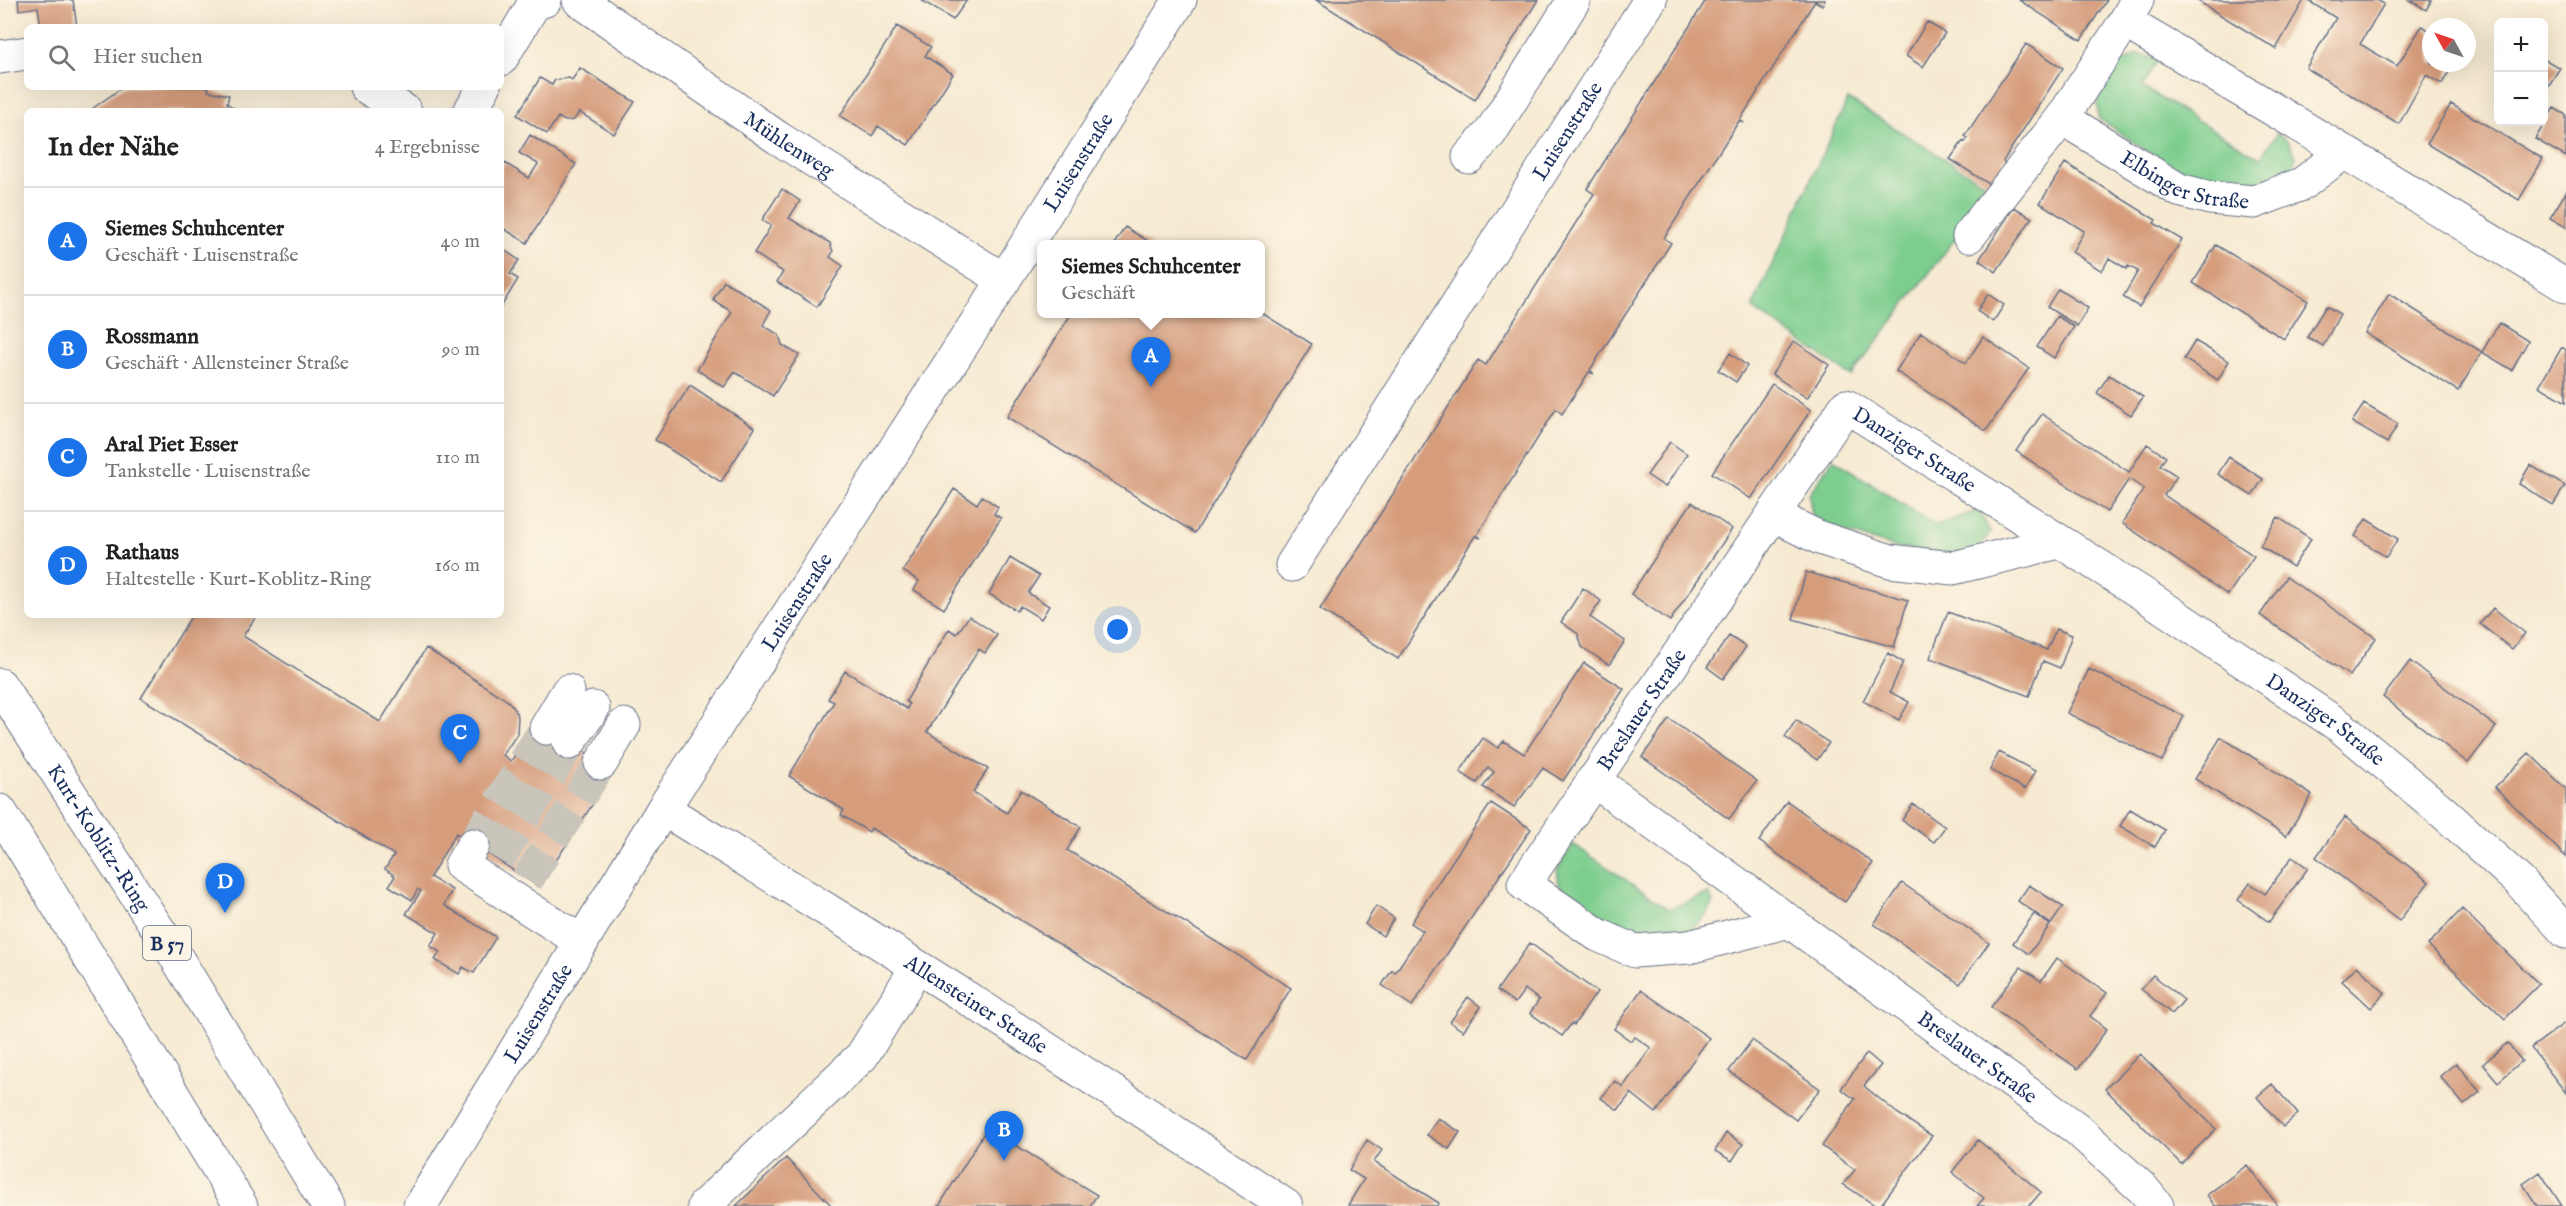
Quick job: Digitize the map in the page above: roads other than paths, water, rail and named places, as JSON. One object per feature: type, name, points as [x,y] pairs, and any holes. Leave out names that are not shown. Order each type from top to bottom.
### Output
[{"type":"street","points":[[504,54],[534,4],[545,0]]},
{"type":"street","name":"Mühlenweg","points":[[579,0],[778,138],[1004,280]]},
{"type":"street","name":"Luisenstraße","points":[[420,1206],[663,809],[1004,280],[1180,0]]},
{"type":"street","points":[[1469,157],[1491,132],[1575,0]]},
{"type":"street","name":"Luisenstraße","points":[[1292,565],[1650,0]]},
{"type":"street","points":[[1969,236],[2062,118],[2131,11],[2253,96],[2343,153],[2566,286]]},
{"type":"street","points":[[0,57],[24,53]]},
{"type":"street","points":[[371,90],[400,108]]},
{"type":"street","points":[[472,108],[482,90]]},
{"type":"street","name":"Elbinger Straße","points":[[2062,118],[2179,190],[2210,198],[2254,202],[2302,184],[2343,153]]},
{"type":"street","name":"Danziger Straße","points":[[1690,637],[1846,406],[2143,594],[2341,727],[2442,811],[2511,874],[2566,932]]},
{"type":"street","points":[[1774,512],[1793,525],[1820,538],[1890,561],[1942,567],[1953,568],[2059,542]]},
{"type":"street","name":"Breslauer Straße","points":[[1690,637],[1524,884],[1598,935],[1635,951],[1689,947],[1789,921]]},
{"type":"street","name":"Kurt-Koblitz-Ring","points":[[0,685],[173,952],[328,1206]]},
{"type":"street","points":[[558,735],[580,699]]},
{"type":"street","points":[[600,763],[624,725]]},
{"type":"street","name":"Breslauer Straße","points":[[1593,780],[2076,1128],[2143,1189],[2157,1206]]},
{"type":"street","name":"Allensteiner Straße","points":[[663,809],[917,966],[1181,1135],[1286,1206]]},
{"type":"street","points":[[0,811],[241,1206]]},
{"type":"street","points":[[485,862],[582,942]]},
{"type":"street","points":[[704,1206],[862,1056],[917,966]]},
{"type":"tunnel","points":[[473,845],[546,728]]},
{"type":"tunnel","points":[[498,860],[569,743]]},
{"type":"tunnel","points":[[527,880],[601,763]]},
{"type":"place","name":"Siemes Schuhcenter","points":[[1151,387]]},
{"type":"place","name":"Aral Piet Esser","points":[[460,764]]},
{"type":"place","name":"Rathaus","points":[[225,913]]},
{"type":"place","name":"Rossmann","points":[[1004,1161]]}]
